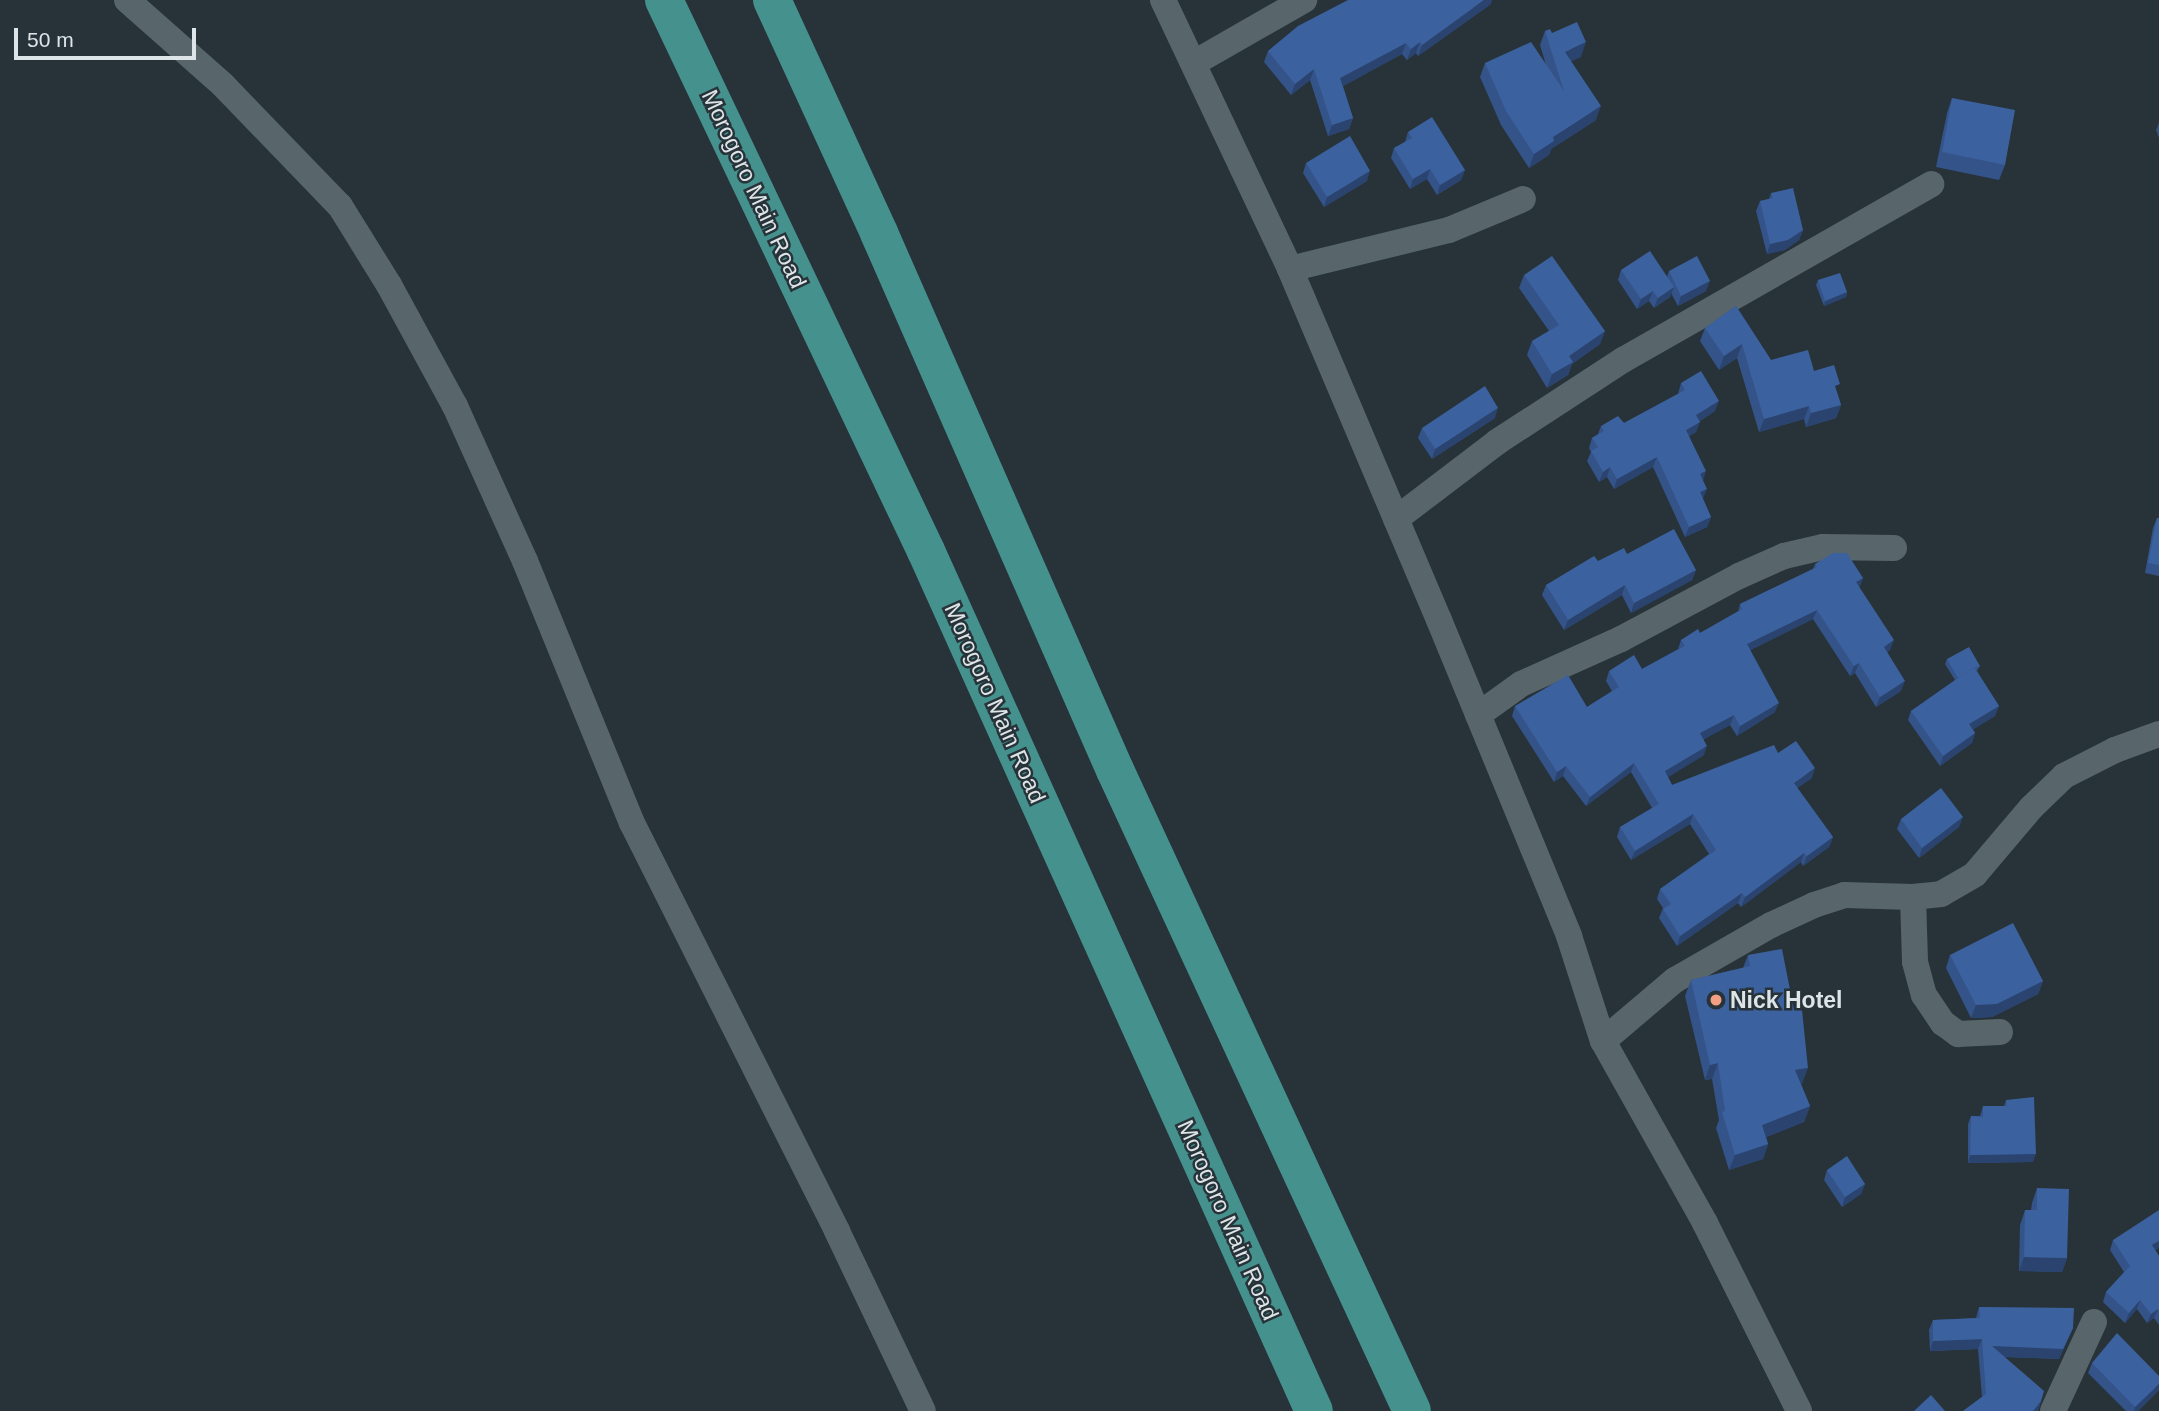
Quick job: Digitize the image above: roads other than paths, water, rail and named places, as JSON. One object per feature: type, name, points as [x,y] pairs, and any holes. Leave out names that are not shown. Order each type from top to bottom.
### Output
[{"type":"highway","name":"Morogoro Main Road","points":[[664,0],[926,551],[1314,1411]]},
{"type":"highway","points":[[772,0],[879,233],[1115,770],[1412,1411]]},
{"type":"street","points":[[127,0],[223,85],[340,206],[389,285],[455,406],[525,561],[632,822],[838,1231],[923,1411]]},
{"type":"street","points":[[1163,0],[1290,270],[1396,519],[1569,936],[1603,1041],[1705,1223],[1799,1411]]},
{"type":"street","points":[[1194,63],[1304,0]]},
{"type":"street","points":[[1396,519],[1497,443],[1623,360],[1931,184]]},
{"type":"street","points":[[1290,270],[1449,230],[1523,199]]},
{"type":"street","points":[[1478,716],[1521,684],[1621,639],[1739,576],[1784,556],[1823,547],[1894,548]]},
{"type":"street","points":[[1603,1041],[1675,980],[1793,915],[1844,895],[1913,897],[1941,894],[1975,874],[2031,808],[2064,776],[2115,750],[2159,734]]},
{"type":"street","points":[[1913,897],[1914,962],[1924,995],[1943,1023],[1958,1034],[2000,1032]]},
{"type":"street","points":[[2053,1411],[2094,1322]]},
{"type":"place","name":"Nick Hotel","points":[[1716,1000]]}]
